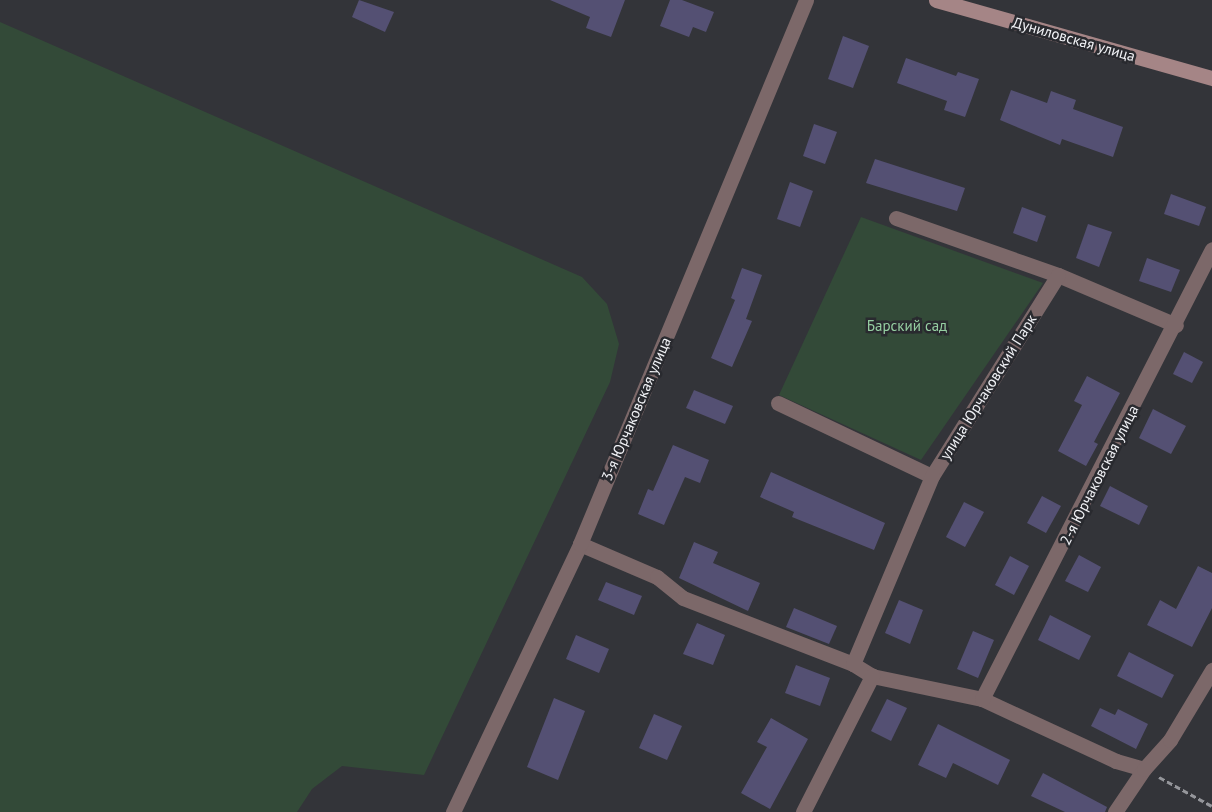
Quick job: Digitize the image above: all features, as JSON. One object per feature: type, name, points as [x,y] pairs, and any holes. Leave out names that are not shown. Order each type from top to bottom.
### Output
[{"type":"main road","name":"Дуниловская улица","points":[[936,0],[1212,78]]},
{"type":"street","name":"3-я Юрчаковская улица","points":[[453,812],[580,544],[806,0]]},
{"type":"street","points":[[896,218],[1058,274],[1176,325]]},
{"type":"street","name":"2-я Юрчаковская улица","points":[[982,699],[1176,325],[1212,249]]},
{"type":"street","name":"улица Юрчаковский Парк","points":[[778,403],[932,476],[1058,274]]},
{"type":"street","points":[[853,664],[932,476]]},
{"type":"street","points":[[580,544],[657,577],[683,598],[853,664],[872,676],[982,699],[1116,761],[1144,769]]},
{"type":"street","points":[[1115,812],[1144,769],[1170,741],[1212,670]]},
{"type":"street","points":[[803,812],[872,676]]},
{"type":"path","points":[[1144,769],[1212,806]]},
{"type":"green space","points":[[0,22],[582,277],[607,304],[619,344],[610,382],[424,775],[342,766],[312,789],[297,812],[0,812]]},
{"type":"green space","name":"Барский сад","points":[[861,217],[1043,283],[921,460],[779,395]]},
{"type":"building","points":[[359,0],[394,12],[385,32],[352,17]]},
{"type":"building","points":[[550,0],[625,0],[611,37],[586,28],[590,17]]},
{"type":"building","points":[[670,0],[682,0],[714,12],[706,32],[693,27],[689,37],[660,26]]},
{"type":"building","points":[[843,36],[869,46],[853,88],[828,79]]},
{"type":"building","points":[[906,58],[956,76],[958,72],[979,79],[965,117],[944,110],[947,101],[897,83]]},
{"type":"building","points":[[1011,90],[1047,103],[1051,91],[1076,100],[1073,109],[1123,127],[1113,157],[1062,139],[1060,145],[1000,120]]},
{"type":"building","points":[[814,124],[837,132],[825,164],[803,156]]},
{"type":"building","points":[[875,159],[965,188],[957,211],[866,183]]},
{"type":"building","points":[[790,182],[813,191],[800,227],[777,219]]},
{"type":"building","points":[[1171,194],[1206,207],[1199,226],[1164,214]]},
{"type":"building","points":[[1022,207],[1046,216],[1037,242],[1013,233]]},
{"type":"building","points":[[1088,224],[1112,232],[1099,267],[1076,258]]},
{"type":"building","points":[[1147,258],[1180,270],[1171,292],[1139,281]]},
{"type":"building","points":[[742,268],[762,275],[746,319],[752,321],[732,367],[711,358],[735,300],[731,298]]},
{"type":"building","points":[[1184,352],[1203,362],[1192,383],[1173,374]]},
{"type":"building","points":[[1087,376],[1120,393],[1094,442],[1098,444],[1086,466],[1058,451],[1082,405],[1074,401]]},
{"type":"building","points":[[694,390],[733,406],[725,424],[686,408]]},
{"type":"building","points":[[1153,409],[1186,426],[1171,454],[1139,438]]},
{"type":"building","points":[[673,445],[709,460],[700,483],[685,477],[664,525],[638,514],[648,489],[653,491]]},
{"type":"building","points":[[771,472],[885,523],[874,550],[792,517],[794,512],[760,497]]},
{"type":"building","points":[[1110,486],[1148,506],[1139,525],[1100,506]]},
{"type":"building","points":[[1042,496],[1061,506],[1046,533],[1027,523]]},
{"type":"building","points":[[964,502],[984,512],[965,547],[946,537]]},
{"type":"building","points":[[694,542],[718,552],[713,563],[760,583],[748,611],[679,578]]},
{"type":"building","points":[[1079,555],[1101,567],[1088,592],[1065,581]]},
{"type":"building","points":[[1010,556],[1029,566],[1014,595],[995,585]]},
{"type":"building","points":[[1198,566],[1212,573],[1212,608],[1192,647],[1147,625],[1160,600],[1176,609]]},
{"type":"building","points":[[606,582],[642,596],[634,615],[598,600]]},
{"type":"building","points":[[899,600],[923,610],[910,644],[885,633]]},
{"type":"building","points":[[794,608],[837,626],[829,644],[786,627]]},
{"type":"building","points":[[1050,615],[1091,636],[1079,660],[1038,640]]},
{"type":"building","points":[[697,623],[725,635],[713,665],[683,654]]},
{"type":"building","points":[[973,631],[994,640],[978,678],[957,669]]},
{"type":"building","points":[[576,635],[609,649],[599,673],[566,659]]},
{"type":"building","points":[[1129,652],[1174,675],[1162,698],[1117,676]]},
{"type":"building","points":[[796,665],[830,678],[820,706],[785,693]]},
{"type":"building","points":[[554,698],[585,711],[558,780],[527,767]]},
{"type":"building","points":[[887,699],[907,708],[891,741],[871,731]]},
{"type":"building","points":[[1100,708],[1115,715],[1118,709],[1148,724],[1136,749],[1091,726]]},
{"type":"building","points":[[654,714],[682,726],[667,760],[639,748]]},
{"type":"building","points":[[771,718],[808,739],[770,809],[741,793],[767,747],[757,742]]},
{"type":"building","points":[[938,724],[1010,760],[998,785],[953,763],[946,778],[918,765]]},
{"type":"building","points":[[1043,773],[1107,807],[1105,812],[1065,812],[1031,796]]}]
